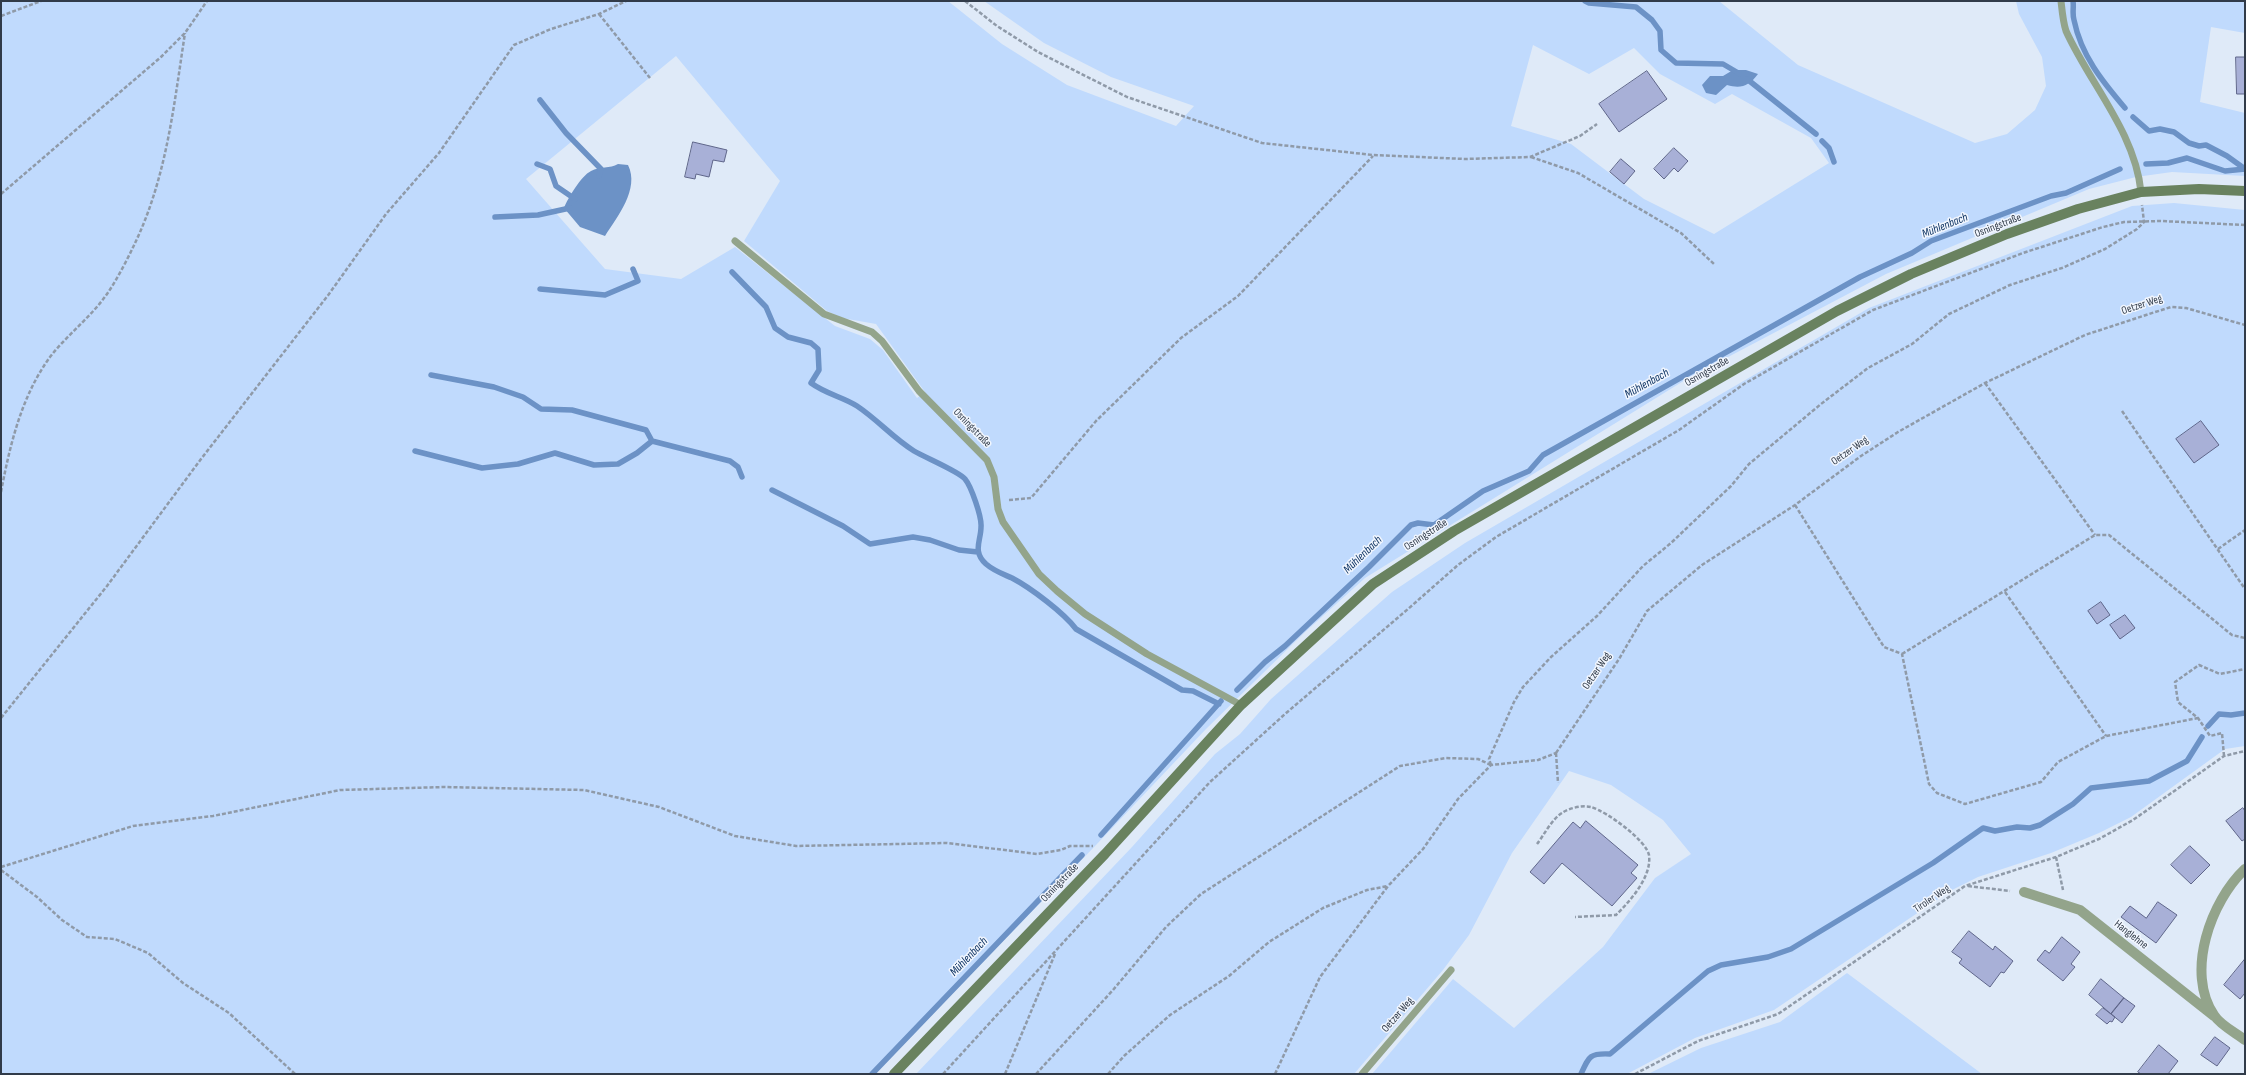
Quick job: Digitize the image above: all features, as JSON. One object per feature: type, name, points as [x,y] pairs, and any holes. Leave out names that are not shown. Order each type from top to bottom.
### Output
[{"type":"main road","name":"Osningstraße","points":[[894,1074],[1105,854],[1241,705],[1373,584],[1460,527],[1837,311],[1911,274],[2007,234],[2078,209],[2141,192],[2199,190],[2245,191]]},
{"type":"street","points":[[2214,1016],[2203,984],[2201,966],[2206,936],[2218,906],[2245,869]]},
{"type":"street","name":"Hanglehne","points":[[2024,892],[2066,904],[2080,910],[2245,1040]]},
{"type":"lane","points":[[2061,1],[2066,30],[2116,119],[2140,181],[2141,192]]},
{"type":"lane","name":"Osningstraße","points":[[735,241],[824,314],[872,332],[882,341],[919,391],[987,460],[994,477],[997,502],[1003,522],[1039,574],[1056,591],[1085,614],[1147,654],[1241,705]]},
{"type":"lane","name":"Oetzer Weg","points":[[1362,1074],[1451,970]]},
{"type":"path","points":[[1,16],[41,1]]},
{"type":"path","points":[[1,194],[130,85],[185,33],[207,1]]},
{"type":"path","points":[[1,718],[107,586],[201,459],[329,294],[386,214],[439,153],[514,45],[551,29],[599,14],[626,1]]},
{"type":"path","points":[[965,1],[997,26],[1038,52],[1127,97],[1262,143],[1373,155],[1465,159],[1530,157],[1578,173],[1681,233],[1715,265]]},
{"type":"path","points":[[599,14],[650,78]]},
{"type":"path","points":[[1,492],[10,445],[28,395],[50,357],[106,294],[136,241],[154,197],[167,152],[185,33]]},
{"type":"path","points":[[1530,157],[1580,136],[1598,124]]},
{"type":"path","points":[[997,502],[1031,498],[1096,421],[1181,338],[1238,296],[1373,155]]},
{"type":"path","points":[[2141,192],[2144,222]]},
{"type":"path","points":[[943,1074],[1056,953],[1210,782],[1285,714],[1408,609],[1458,564],[1496,537],[1679,430],[1744,384],[1873,310],[2024,253],[2103,227],[2124,222],[2245,225]]},
{"type":"path","points":[[1491,765],[1489,759],[1495,744],[1514,702],[1523,687],[1551,657],[1614,600],[1643,566],[1671,543],[1731,486],[1749,464],[1821,404],[1868,368],[1912,344],[1949,314],[2010,284],[2062,268],[2105,249],[2137,229],[2144,222]]},
{"type":"path","name":"Oetzer Weg","points":[[1556,753],[1619,659],[1647,611],[1702,566],[1795,506],[1892,436],[1985,383],[2085,334],[2171,307],[2186,308],[2245,325]]},
{"type":"path","points":[[1985,383],[2095,535]]},
{"type":"path","points":[[2122,411],[2245,589]]},
{"type":"path","points":[[1795,506],[1884,647],[1902,654]]},
{"type":"path","points":[[2218,549],[2245,530]]},
{"type":"path","points":[[1902,654],[2095,535],[2109,535],[2232,634],[2245,638]]},
{"type":"path","points":[[2004,592],[2106,736]]},
{"type":"path","points":[[1902,654],[1929,784],[1937,793],[1965,804],[2041,782],[2058,762],[2106,736],[2198,718]]},
{"type":"path","points":[[2224,756],[2222,733],[2210,736],[2198,718],[2178,702],[2175,682],[2199,665],[2220,674],[2245,669]]},
{"type":"path","name":"Tiroler Weg","points":[[1635,1074],[1698,1041],[1778,1014],[1965,886],[2056,857],[2099,839],[2133,820],[2224,756],[2245,752]]},
{"type":"path","points":[[1036,1074],[1113,990],[1166,927],[1201,894],[1400,766],[1446,758],[1478,759],[1491,765],[1538,760],[1556,753],[1558,783]]},
{"type":"path","points":[[1275,1074],[1320,977],[1388,886],[1423,849],[1458,799],[1491,765]]},
{"type":"path","points":[[1,869],[133,826],[213,816],[340,790],[444,787],[584,790],[659,807],[735,836],[796,846],[946,843],[1037,854],[1061,850],[1070,846],[1096,845],[1105,854]]},
{"type":"path","points":[[1537,844],[1561,813],[1574,808],[1590,807],[1604,812],[1645,846],[1649,855],[1643,881],[1636,893],[1616,915],[1575,917]]},
{"type":"path","points":[[2056,857],[2066,904]]},
{"type":"path","points":[[1,869],[37,897],[62,920],[86,937],[115,940],[148,953],[183,983],[229,1013],[295,1074]]},
{"type":"path","points":[[1108,1074],[1124,1056],[1170,1015],[1229,976],[1269,942],[1323,908],[1367,890],[1388,886]]},
{"type":"path","points":[[1965,886],[2024,892]]},
{"type":"path","points":[[1005,1074],[1056,953]]},
{"type":"shaded area","points":[[1,1],[948,1],[1002,44],[1067,85],[1176,126],[1194,106],[1111,77],[1044,43],[984,1],[1719,1],[1798,65],[1975,143],[2007,134],[2035,110],[2046,86],[2042,57],[2019,14],[2016,1],[2245,1],[2245,33],[2211,27],[2200,102],[2245,113],[2245,176],[2172,172],[2136,177],[2089,189],[1886,274],[1690,377],[1365,578],[1304,633],[1206,729],[875,1074],[1,1074]],"holes":[[[1533,45],[1589,74],[1634,48],[1660,74],[1715,104],[1732,94],[1811,138],[1829,163],[1714,234],[1644,199],[1571,144],[1511,126]],[[676,56],[780,181],[744,241],[827,311],[842,318],[876,324],[925,392],[917,398],[883,350],[870,339],[835,326],[735,247],[681,279],[605,269],[526,179]]]},
{"type":"shaded area","points":[[1733,70],[1746,70],[1758,74],[1744,86],[1736,87],[1727,85],[1716,95],[1706,93],[1702,85],[1710,76],[1723,76]]},
{"type":"shaded area","points":[[618,164],[628,165],[631,174],[629,193],[621,212],[605,236],[580,227],[564,208],[572,193],[583,177],[591,171]]},
{"type":"shaded area","points":[[2174,203],[2245,210],[2245,746],[2225,749],[2131,817],[2099,833],[2051,853],[1978,877],[1950,891],[1774,1010],[1695,1038],[1627,1074],[1372,1074],[1453,979],[1514,1028],[1603,947],[1655,878],[1691,854],[1663,820],[1611,785],[1569,771],[1512,853],[1469,935],[1443,970],[1354,1074],[916,1074],[1132,847],[1215,754],[1240,734],[1271,699],[1392,592],[1465,543],[1869,308],[2132,206]]},
{"type":"shaded area","points":[[1847,973],[1982,1074],[1648,1074],[1701,1048],[1780,1022]]},
{"type":"building","points":[[2236,57],[2245,57],[2245,94],[2237,94]]},
{"type":"building","points":[[1647,71],[1667,99],[1619,132],[1599,104]]},
{"type":"building","points":[[693,142],[727,150],[724,162],[713,160],[709,177],[696,174],[695,179],[685,177]]},
{"type":"building","points":[[1674,148],[1688,161],[1678,172],[1674,168],[1664,179],[1654,169]]},
{"type":"building","points":[[1621,159],[1635,171],[1624,184],[1610,172]]},
{"type":"building","points":[[2201,421],[2219,445],[2194,463],[2176,439]]},
{"type":"building","points":[[2101,602],[2110,615],[2097,624],[2088,611]]},
{"type":"building","points":[[2125,615],[2135,628],[2120,639],[2110,625]]},
{"type":"building","points":[[2243,808],[2245,811],[2245,839],[2242,841],[2226,821]]},
{"type":"building","points":[[1586,821],[1638,865],[1631,873],[1637,878],[1612,906],[1562,863],[1544,884],[1530,872],[1573,822],[1580,828]]},
{"type":"building","points":[[2190,846],[2210,865],[2191,884],[2171,865]]},
{"type":"building","points":[[2158,902],[2177,915],[2156,943],[2121,917],[2130,906],[2146,918]]},
{"type":"building","points":[[1969,931],[1993,950],[1995,946],[2013,961],[2004,973],[2001,972],[1990,987],[1959,963],[1962,959],[1952,952]]},
{"type":"building","points":[[2062,937],[2080,952],[2071,964],[2075,967],[2063,981],[2037,960],[2045,950],[2049,953]]},
{"type":"building","points":[[2245,959],[2245,993],[2240,999],[2224,985]]},
{"type":"building","points":[[2101,979],[2124,998],[2111,1014],[2089,995]]},
{"type":"building","points":[[2124,998],[2135,1006],[2122,1023],[2111,1014]]},
{"type":"building","points":[[2103,1008],[2115,1017],[2112,1022],[2110,1021],[2107,1024],[2096,1015]]},
{"type":"building","points":[[2215,1037],[2230,1048],[2217,1066],[2201,1055]]},
{"type":"building","points":[[2159,1045],[2178,1061],[2168,1074],[2141,1074],[2138,1072]]},
{"type":"waterway","points":[[1585,1],[1589,3],[1636,7],[1652,20],[1660,31],[1661,50],[1676,63],[1723,64],[1740,74]]},
{"type":"waterway","points":[[2073,1],[2073,18],[2077,33],[2087,56],[2108,88],[2125,108]]},
{"type":"waterway","points":[[1747,79],[1816,134]]},
{"type":"waterway","points":[[540,100],[566,133],[601,169],[599,176]]},
{"type":"waterway","points":[[2133,117],[2149,131],[2160,129],[2174,132],[2189,143],[2199,146],[2206,145],[2227,156],[2245,169]]},
{"type":"waterway","points":[[1822,141],[1829,148],[1834,162]]},
{"type":"waterway","name":"Mühlenbach","points":[[2146,164],[2168,163],[2187,158],[2225,171],[2245,169]]},
{"type":"waterway","points":[[537,164],[550,169],[556,186],[575,199]]},
{"type":"waterway","name":"Mühlenbach","points":[[1237,690],[1265,662],[1285,646],[1369,567],[1411,525],[1418,523],[1434,525],[1483,491],[1529,471],[1543,455],[1860,277],[1912,253],[1931,241],[2051,196],[2066,193],[2120,169]]},
{"type":"waterway","points":[[495,217],[538,215],[570,208]]},
{"type":"waterway","points":[[540,289],[605,295],[638,281],[633,269]]},
{"type":"waterway","points":[[732,272],[766,307],[775,328],[788,337],[811,343],[818,349],[819,370],[811,383],[857,406],[906,446],[965,479],[973,495],[980,516],[981,532],[978,550],[979,555],[986,564],[1020,582],[1037,594],[1064,616],[1076,629],[1182,690],[1193,691],[1219,704]]},
{"type":"waterway","points":[[431,375],[494,387],[523,397],[541,409],[572,410],[646,430],[652,441],[730,461],[738,467],[742,477]]},
{"type":"waterway","points":[[415,451],[482,468],[518,464],[555,453],[594,465],[618,464],[637,453],[652,441]]},
{"type":"waterway","points":[[772,490],[843,526],[870,544],[913,537],[930,540],[959,550],[978,552]]},
{"type":"waterway","name":"Mühlenbach","points":[[1101,835],[1221,701]]},
{"type":"waterway","points":[[2208,726],[2219,714],[2231,715],[2245,713]]},
{"type":"waterway","points":[[1581,1074],[1588,1059],[1598,1054],[1610,1054],[1708,971],[1721,965],[1768,957],[1791,949],[1933,863],[1983,828],[1995,831],[2017,827],[2030,828],[2040,825],[2073,804],[2091,788],[2149,781],[2187,761],[2202,737]]},
{"type":"waterway","name":"Mühlenbach","points":[[872,1074],[1082,855]]}]
